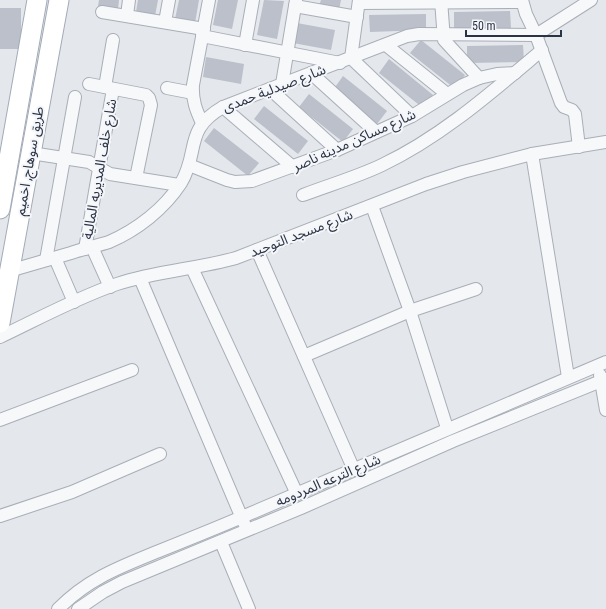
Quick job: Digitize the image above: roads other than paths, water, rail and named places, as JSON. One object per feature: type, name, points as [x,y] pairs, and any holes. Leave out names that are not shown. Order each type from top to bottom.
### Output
[{"type":"main road","name":"طريق سوهاج, اخميم","points":[[0,209],[37,0]]},
{"type":"main road","name":"طريق سوهاج, اخميم","points":[[0,323],[59,0]]},
{"type":"street","points":[[127,15],[129,0]]},
{"type":"street","points":[[165,22],[169,0]]},
{"type":"street","points":[[202,123],[195,108],[192,93],[209,0]]},
{"type":"street","points":[[245,44],[253,0]]},
{"type":"street","points":[[536,35],[592,0]]},
{"type":"street","points":[[441,1],[442,33],[444,40],[479,78]]},
{"type":"street","points":[[412,116],[351,58],[359,2],[522,1],[561,103],[564,107],[572,110],[574,114],[579,147]]},
{"type":"street","points":[[337,150],[276,87],[287,52],[295,3],[316,5],[357,17]]},
{"type":"street","points":[[102,12],[165,22],[245,44],[340,63]]},
{"type":"street","name":"شارع صيدلية حمدى","points":[[9,271],[108,242],[129,232],[148,219],[165,203],[180,185],[189,165],[193,140],[202,123],[212,113],[223,107],[351,58],[419,34],[536,35]]},
{"type":"street","name":"شارع خلف المديريه المالية","points":[[89,248],[109,88],[113,40]]},
{"type":"street","points":[[386,45],[447,94]]},
{"type":"street","points":[[302,195],[382,165],[420,144],[456,120],[542,50]]},
{"type":"street","points":[[311,73],[376,132]]},
{"type":"street","name":"شارع مساكن مدينه ناصر","points":[[189,165],[227,180],[244,183],[252,182],[337,150],[412,116],[462,85],[479,78],[497,74],[515,73]]},
{"type":"street","points":[[89,84],[146,95],[150,101],[136,178]]},
{"type":"street","points":[[167,88],[192,93]]},
{"type":"street","points":[[74,302],[50,259],[64,158],[75,97]]},
{"type":"street","points":[[223,107],[293,167]]},
{"type":"street","name":"شارع مسجد التوحيد","points":[[0,337],[74,302],[110,287],[140,278],[214,264],[257,250],[426,184],[463,172],[532,154],[606,142]]},
{"type":"street","points":[[31,153],[89,162],[110,174],[180,185]]},
{"type":"street","points":[[532,154],[568,377]]},
{"type":"street","points":[[372,206],[410,311],[447,428]]},
{"type":"street","points":[[89,248],[110,287]]},
{"type":"street","points":[[257,250],[354,470]]},
{"type":"street","points":[[192,268],[297,494]]},
{"type":"street","points":[[140,278],[247,530]]},
{"type":"street","points":[[304,356],[410,311],[476,289]]},
{"type":"street","points":[[602,364],[606,410]]},
{"type":"street","name":"شارع الترعه المردومه","points":[[58,609],[70,597],[93,580],[108,572],[354,470],[447,428],[602,364]]},
{"type":"street","points":[[0,420],[132,370]]},
{"type":"street","name":"شارع الترعه المردومه","points":[[78,609],[103,592],[122,582],[221,542],[452,441],[603,380]]},
{"type":"street","points":[[0,516],[72,492],[160,454]]},
{"type":"street","points":[[221,542],[249,609]]}]
